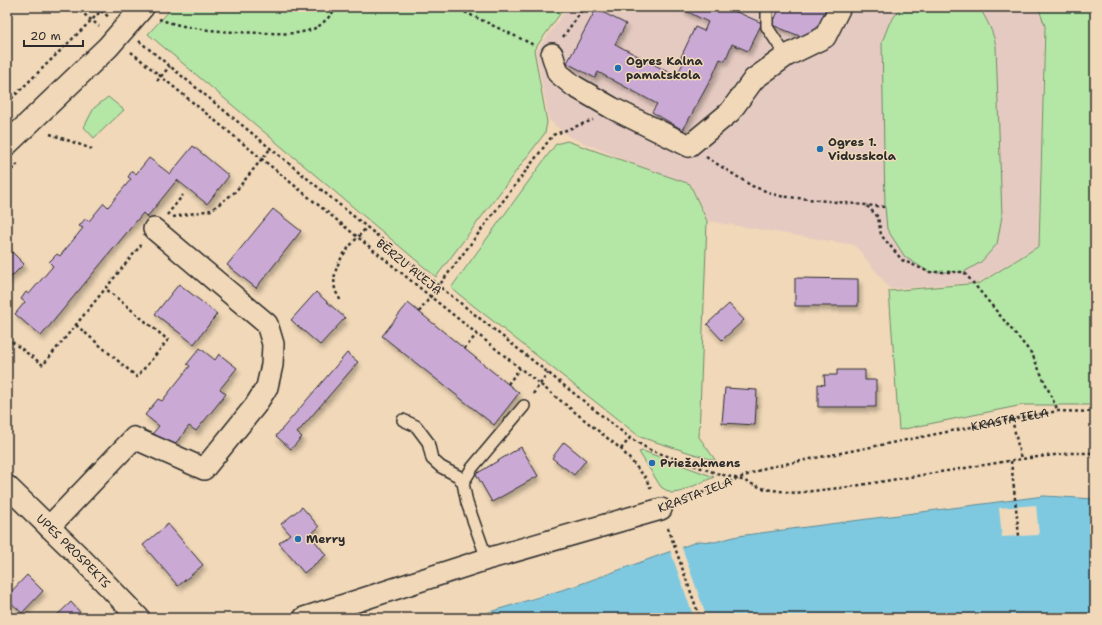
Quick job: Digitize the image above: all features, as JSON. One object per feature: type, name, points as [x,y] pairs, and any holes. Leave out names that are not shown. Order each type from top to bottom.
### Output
[{"type":"main road","points":[[7,144],[108,47],[150,13]]},
{"type":"street","points":[[552,54],[558,73],[574,86],[612,108],[689,146],[730,112],[754,79],[786,56],[825,37],[840,7]]},
{"type":"street","points":[[49,527],[134,438],[204,469],[255,406],[267,386],[272,365],[273,344],[267,324],[154,229]]},
{"type":"street","name":"UPES PROSPEKTS","points":[[7,486],[83,560],[139,618]]},
{"type":"street","name":"KRASTA IELA","points":[[304,618],[487,559],[664,516]]},
{"type":"lane","points":[[767,7],[767,27],[786,56]]},
{"type":"lane","points":[[463,484],[472,468],[524,406]]},
{"type":"lane","points":[[404,420],[416,426],[428,442],[432,459],[441,467],[458,476],[463,484],[467,503],[487,559]]},
{"type":"path","points":[[76,7],[102,29]]},
{"type":"path","points":[[7,103],[105,7]]},
{"type":"path","points":[[150,13],[170,23],[207,29],[296,33],[311,30],[319,26],[338,7]]},
{"type":"path","points":[[454,7],[552,54],[584,7]]},
{"type":"path","name":"BĒRZU ALEJA","points":[[139,40],[439,286],[630,438],[650,450],[766,489],[795,493],[848,487],[1021,459],[1071,453],[1095,452]]},
{"type":"path","name":"BĒRZU ALEJA","points":[[130,51],[431,297],[621,449],[645,477],[664,516],[700,618]]},
{"type":"path","points":[[157,81],[170,66]]},
{"type":"path","points":[[419,312],[553,135],[591,120]]},
{"type":"path","points":[[50,134],[95,150]]},
{"type":"path","points":[[689,146],[752,186],[779,196],[885,207]]},
{"type":"path","points":[[183,195],[164,219],[211,210],[235,192],[262,160],[270,148]]},
{"type":"path","points":[[867,206],[878,217],[881,234],[902,260],[929,272],[964,272],[1032,354],[1058,411]]},
{"type":"path","points":[[340,300],[335,289],[336,272],[342,256],[367,227]]},
{"type":"path","points":[[7,338],[43,365],[154,229]]},
{"type":"path","points":[[76,325],[137,377],[168,340],[106,288]]},
{"type":"path","points":[[464,349],[477,334]]},
{"type":"path","points":[[508,384],[520,368]]},
{"type":"path","points":[[524,406],[548,373]]},
{"type":"path","name":"KRASTA IELA","points":[[664,516],[739,479],[765,468],[1058,411],[1095,412]]},
{"type":"path","points":[[1012,419],[1021,459]]},
{"type":"path","points":[[621,449],[630,438]]},
{"type":"path","points":[[1011,461],[1019,536]]},
{"type":"shaded area","name":"Ogres 1. Vidusskola","points":[[568,7],[1037,7],[1044,26],[1038,246],[979,282],[890,289],[855,245],[708,221],[691,184],[629,162],[568,136],[549,120],[536,52]]},
{"type":"green space","points":[[173,7],[565,7],[534,50],[547,122],[545,133],[436,277],[148,34]]},
{"type":"green space","points":[[901,7],[979,7],[985,16],[995,41],[1002,216],[997,244],[981,262],[964,272],[929,272],[905,257],[887,229],[885,207],[882,42],[889,24]]},
{"type":"green space","points":[[1038,7],[1095,7],[1095,405],[1023,405],[899,430],[889,291],[980,283],[1039,246],[1045,26]]},
{"type":"green space","points":[[108,97],[124,110],[94,138],[84,127],[94,108]]},
{"type":"green space","points":[[567,141],[690,184],[707,221],[699,437],[716,461],[640,437],[451,288],[556,144]]},
{"type":"green space","points":[[643,451],[714,477],[680,492],[671,493],[661,487],[639,452]]},
{"type":"water","points":[[1044,496],[1095,499],[1095,618],[470,618],[575,586],[699,541],[715,542],[738,536]]},
{"type":"pier","points":[[1036,505],[1039,535],[1002,537],[999,508]]},
{"type":"pier","points":[[681,545],[707,618],[694,618],[670,550]]},
{"type":"building","name":"Ogres Kalna pamatskola","points":[[683,7],[731,7],[730,9],[762,23],[748,51],[732,44],[725,61],[720,59],[683,130],[652,112],[657,104],[598,72],[595,78],[567,63],[596,9],[626,24],[615,44],[676,76],[685,60],[681,57],[695,27],[704,31],[708,22],[682,9]]},
{"type":"building","points":[[780,7],[827,7],[812,41],[772,25]]},
{"type":"building","points":[[193,146],[229,176],[207,204],[177,180],[147,217],[143,213],[41,336],[15,314],[25,302],[21,299],[26,292],[29,294],[53,266],[49,262],[57,254],[60,256],[83,228],[79,226],[86,218],[89,221],[104,203],[108,207],[131,179],[128,177],[132,171],[136,174],[149,158],[170,174]]},
{"type":"building","points":[[273,209],[301,231],[256,288],[227,265]]},
{"type":"building","points":[[7,247],[24,264],[7,281]]},
{"type":"building","points":[[795,278],[858,279],[858,306],[795,306]]},
{"type":"building","points":[[179,284],[217,314],[194,344],[155,314]]},
{"type":"building","points":[[316,292],[345,318],[320,345],[291,320]]},
{"type":"building","points":[[408,303],[519,393],[494,425],[382,336]]},
{"type":"building","points":[[729,304],[744,320],[722,340],[707,324]]},
{"type":"building","points":[[200,348],[215,360],[219,354],[237,368],[220,389],[226,394],[196,431],[189,426],[172,448],[153,433],[159,426],[145,415],[158,399],[162,401],[190,366],[187,364]]},
{"type":"building","points":[[347,353],[358,362],[297,433],[302,437],[291,449],[276,436]]},
{"type":"building","points":[[837,370],[865,370],[865,380],[876,380],[876,407],[818,407],[818,384],[825,385],[824,375],[837,375]]},
{"type":"building","points":[[725,388],[757,390],[755,425],[722,423]]},
{"type":"building","points":[[564,442],[586,460],[574,475],[552,458]]},
{"type":"building","points":[[521,447],[538,476],[492,502],[476,474]]},
{"type":"building","name":"Merry","points":[[302,507],[319,527],[310,535],[326,555],[304,573],[279,543],[290,534],[281,524]]},
{"type":"building","points":[[168,524],[203,565],[178,586],[143,545]]},
{"type":"building","points":[[27,575],[43,591],[22,613],[7,599],[7,596]]},
{"type":"building","points":[[71,602],[85,618],[54,618]]},
{"type":"place","name":"Ogres Kalna pamatskola","points":[[618,68]]},
{"type":"place","name":"Ogres 1. Vidusskola","points":[[820,149]]},
{"type":"place","name":"Priežakmens","points":[[652,463]]},
{"type":"place","name":"Merry","points":[[298,539]]}]
